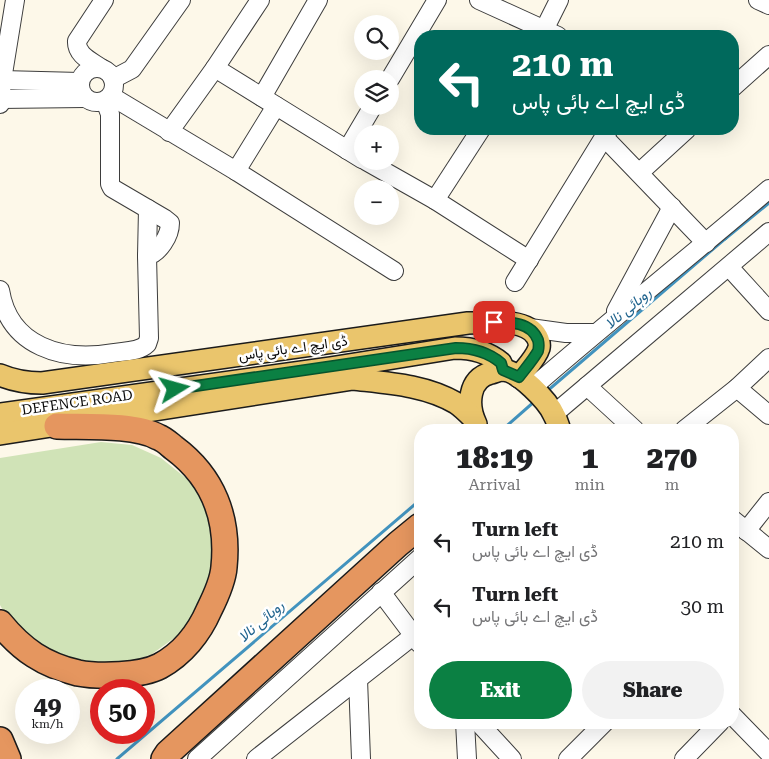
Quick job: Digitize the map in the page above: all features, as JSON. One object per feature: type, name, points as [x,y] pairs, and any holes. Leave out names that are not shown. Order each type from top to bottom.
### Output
[{"type":"highway","points":[[0,623],[10,636],[31,654],[58,668],[93,676],[127,674],[159,667],[184,648],[203,624],[224,569],[225,540],[219,506],[206,478],[184,455],[158,436],[130,428],[57,426]]},
{"type":"highway","points":[[164,759],[168,753],[233,692],[414,531]]},
{"type":"highway","points":[[0,740],[8,759]]},
{"type":"main road","name":"ڈی ایچ اے بائی پاس","points":[[0,375],[27,383],[42,383],[468,323],[504,322],[520,324],[530,328]]},
{"type":"main road","points":[[477,424],[470,403],[472,389],[478,380],[487,374],[518,378],[538,351],[539,344],[530,328]]},
{"type":"main road","name":"DEFENCE ROAD","points":[[0,434],[15,418],[456,348],[468,348],[482,352],[501,363],[518,378],[557,422]]},
{"type":"main road","name":"DEFENCE ROAD","points":[[15,418],[57,426],[353,379],[404,385],[437,394],[457,404],[477,424]]},
{"type":"street","points":[[0,104],[15,0]]},
{"type":"street","points":[[0,290],[6,311],[12,322],[38,345],[49,351],[79,356],[104,355],[138,349],[147,344],[149,338],[148,209],[112,188],[110,184],[108,86],[76,48],[77,41],[104,0]]},
{"type":"street","points":[[181,0],[132,69],[108,86],[99,102],[92,102],[83,90],[84,74],[92,69],[108,86],[170,132],[394,271]]},
{"type":"street","points":[[170,132],[260,0]]},
{"type":"street","points":[[236,172],[318,0]]},
{"type":"street","points":[[419,30],[437,0]]},
{"type":"street","points":[[479,0],[540,30]]},
{"type":"street","points":[[549,30],[559,0]]},
{"type":"street","points":[[758,0],[769,5]]},
{"type":"street","points":[[395,70],[414,39]]},
{"type":"street","points":[[739,82],[769,55]]},
{"type":"street","points":[[215,68],[354,154]]},
{"type":"street","points":[[2,80],[83,90]]},
{"type":"street","points":[[0,99],[83,90]]},
{"type":"street","points":[[347,150],[368,115]]},
{"type":"street","points":[[434,200],[477,135]]},
{"type":"street","points":[[515,282],[606,135]]},
{"type":"street","points":[[609,135],[640,172],[706,243]]},
{"type":"street","points":[[640,172],[680,135]]},
{"type":"street","points":[[382,170],[434,200],[528,260]]},
{"type":"street","points":[[518,378],[595,333],[769,189]]},
{"type":"street","points":[[612,318],[672,207]]},
{"type":"street","points":[[557,422],[587,386],[769,232]]},
{"type":"street","points":[[729,267],[769,311]]},
{"type":"street","points":[[530,328],[566,333],[595,333]]},
{"type":"street","points":[[692,424],[737,388],[769,358]]},
{"type":"street","points":[[587,386],[628,424]]},
{"type":"street","points":[[737,388],[769,415]]},
{"type":"street","points":[[746,531],[769,502]]},
{"type":"street","points":[[739,525],[769,549]]},
{"type":"street","points":[[197,759],[414,563]]},
{"type":"street","points":[[381,592],[414,636]]},
{"type":"street","points":[[256,759],[358,679],[414,642]]},
{"type":"street","points":[[358,679],[361,759]]},
{"type":"street","points":[[739,722],[769,753]]},
{"type":"street","points":[[465,729],[467,759]]},
{"type":"street","points":[[484,729],[512,759]]},
{"type":"street","points":[[568,759],[598,729]]},
{"type":"street","points":[[684,759],[713,729]]},
{"type":"green space","points":[[101,442],[132,445],[161,458],[192,483],[212,521],[215,564],[203,600],[181,633],[152,654],[123,665],[61,660],[29,641],[8,619],[0,605],[0,458]]},
{"type":"waterway","name":"روہائی نالا","points":[[725,239],[769,203]]},
{"type":"waterway","name":"روہائی نالا","points":[[546,392],[726,238]]},
{"type":"waterway","name":"روہائی نالا","points":[[509,424],[535,401]]},
{"type":"waterway","name":"روہائی نالا","points":[[117,759],[414,505]]},
{"type":"route","points":[[175,389],[331,368],[456,348],[468,348],[482,352],[501,363],[503,370],[519,377],[538,351],[539,344],[536,336],[530,328],[520,324],[494,322]]}]
